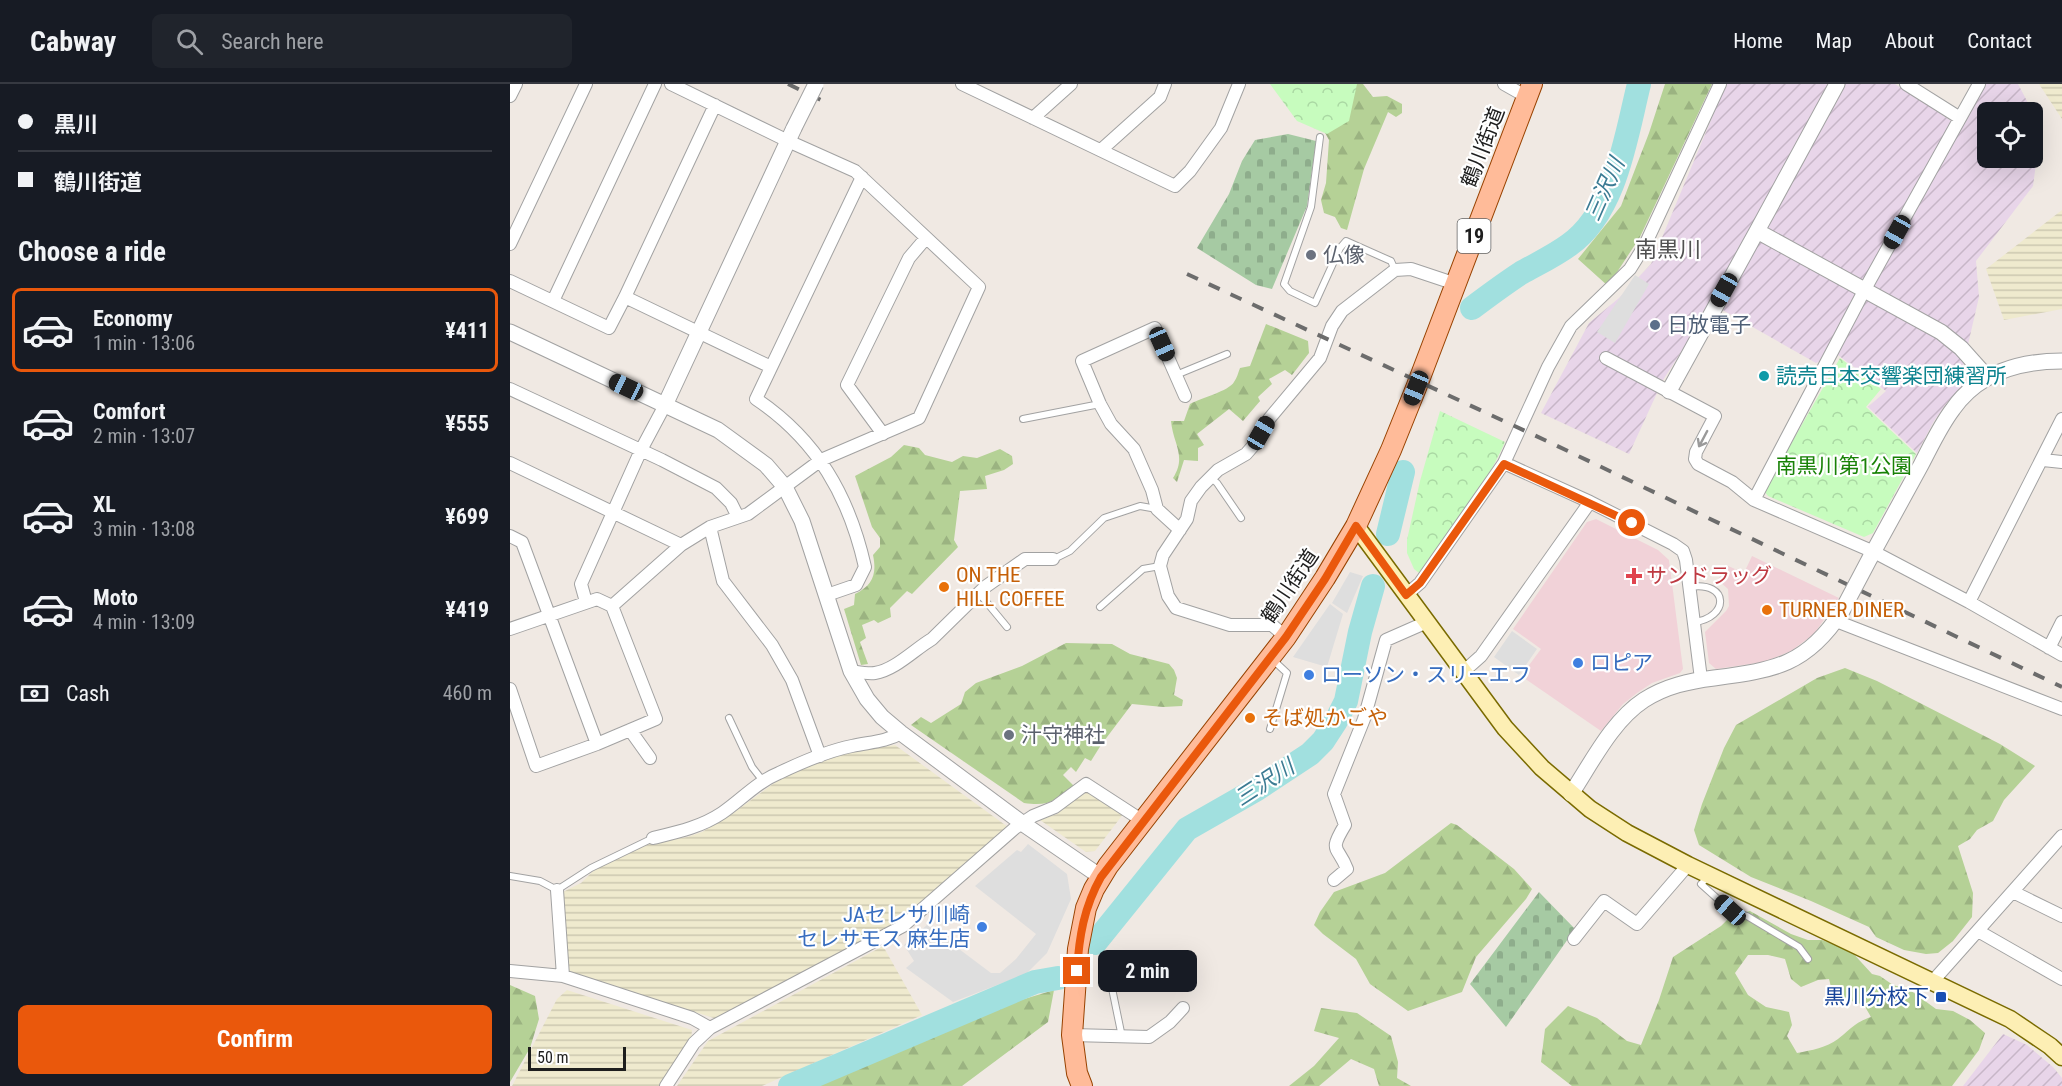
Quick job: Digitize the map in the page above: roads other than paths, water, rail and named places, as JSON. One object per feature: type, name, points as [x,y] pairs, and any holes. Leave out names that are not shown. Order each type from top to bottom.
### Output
[{"type":"main road","name":"鶴川街道","points":[[1082,1086],[1073,1054],[1072,1035],[1082,927],[1090,899],[1101,877],[1286,637],[1325,579],[1356,526],[1391,450],[1530,90]]},
{"type":"main road","points":[[1356,526],[1462,672],[1516,741],[1571,794],[1627,833],[1688,865],[2010,1019],[2062,1057]]},
{"type":"street","points":[[510,96],[516,84]]},
{"type":"street","points":[[510,244],[586,84]]},
{"type":"street","points":[[553,301],[655,84]]},
{"type":"street","points":[[612,606],[681,545],[710,527],[748,514],[821,460],[919,418],[979,287],[855,171],[791,134],[715,105],[671,84]]},
{"type":"street","points":[[586,602],[581,584],[640,450],[665,405],[816,84]]},
{"type":"street","points":[[1033,118],[1071,84]]},
{"type":"street","points":[[1101,150],[1160,97],[1165,84]]},
{"type":"street","points":[[967,85],[1175,186],[1190,171],[1221,128],[1239,84]]},
{"type":"street","points":[[1504,84],[1530,90]]},
{"type":"street","points":[[1406,595],[1420,583],[1504,464],[1548,367],[1571,326],[1630,269],[1645,245],[1720,84]]},
{"type":"street","points":[[1669,391],[1838,84]]},
{"type":"street","points":[[1906,84],[1960,118]]},
{"type":"street","points":[[1754,500],[1865,289],[1979,84]]},
{"type":"street","points":[[510,281],[609,328],[715,105]]},
{"type":"street","points":[[827,595],[856,585],[865,567],[849,513],[836,484],[821,460],[784,419],[756,399],[862,177]]},
{"type":"street","points":[[1756,231],[1964,345],[1987,378]]},
{"type":"street","points":[[883,434],[847,385],[909,258],[926,238]]},
{"type":"street","points":[[1286,637],[1272,625],[1230,625],[1176,608],[1168,596],[1160,566],[1163,555],[1186,519],[1191,501],[1201,487],[1218,470],[1246,454],[1254,446],[1269,419],[1320,358],[1332,326],[1342,311],[1395,270],[1412,269],[1456,284]]},
{"type":"street","points":[[625,297],[771,367]]},
{"type":"street","points":[[1179,530],[1156,509],[1152,490],[1134,449],[1112,424],[1100,404],[1082,361],[1155,328],[1185,396]]},
{"type":"street","points":[[510,332],[718,430],[766,465],[785,487],[802,521],[851,671],[867,699],[882,717],[901,733],[1101,877]]},
{"type":"street","points":[[1606,358],[1716,416],[1696,452],[1695,459],[1698,464],[1732,482],[1754,500],[1969,602],[2062,655]]},
{"type":"street","points":[[1571,794],[1617,726],[1642,701],[1661,690],[1701,680],[1776,668],[1804,654],[1814,646],[1839,616],[1953,408],[1963,396],[1987,378],[2019,365],[2039,361],[2062,361]]},
{"type":"street","points":[[510,389],[716,488],[730,503],[738,518]]},
{"type":"street","points":[[1969,602],[2062,419]]},
{"type":"street","points":[[2043,460],[2062,462]]},
{"type":"street","points":[[510,463],[681,545]]},
{"type":"street","points":[[1504,464],[1590,502],[1683,551],[1690,587],[1701,680]]},
{"type":"street","points":[[1462,672],[1480,656],[1590,502]]},
{"type":"street","points":[[710,527],[723,581],[772,645],[792,680],[820,756]]},
{"type":"street","points":[[510,536],[522,542],[597,744]]},
{"type":"street","points":[[851,671],[875,674],[905,659],[932,639],[979,593],[1024,560],[1053,559]]},
{"type":"street","points":[[510,629],[597,599],[612,606],[656,719],[536,766],[516,720],[510,689]]},
{"type":"street","points":[[1839,616],[2062,709]]},
{"type":"street","points":[[1334,880],[1347,869],[1335,849],[1335,842],[1345,825],[1334,794],[1364,719],[1386,640],[1427,622]]},
{"type":"street","points":[[2049,648],[2062,622]]},
{"type":"street","points":[[630,730],[650,758]]},
{"type":"street","points":[[653,838],[698,827],[722,813],[763,781],[820,756],[852,746],[891,739],[901,733]]},
{"type":"street","points":[[666,1086],[694,1043],[710,1028],[903,926],[1023,823],[1055,807],[1086,784],[1143,821]]},
{"type":"street","points":[[1933,981],[2062,836]]},
{"type":"street","points":[[1574,939],[1604,901],[1636,924],[1688,865]]},
{"type":"street","points":[[557,890],[563,976]]},
{"type":"street","points":[[2013,892],[2062,916]]},
{"type":"street","points":[[1978,931],[2062,979]]},
{"type":"street","points":[[510,971],[563,976],[692,1018],[710,1028]]},
{"type":"street","points":[[1072,1035],[1149,1037],[1170,1022],[1183,1008]]},
{"type":"lane","points":[[1320,137],[1311,207],[1284,284],[1290,291],[1315,303],[1340,248],[1346,242],[1391,261],[1395,270]]},
{"type":"lane","points":[[1176,375],[1227,354]]},
{"type":"lane","points":[[1023,419],[1100,404]]},
{"type":"lane","points":[[1211,478],[1242,518]]},
{"type":"lane","points":[[1053,559],[1070,551],[1104,518],[1140,506],[1156,509]]},
{"type":"lane","points":[[1100,607],[1143,569],[1160,566]]},
{"type":"lane","points":[[1690,587],[1710,586],[1717,592],[1719,601],[1717,611],[1713,616],[1704,621],[1694,622]]},
{"type":"lane","points":[[979,593],[1007,627]]},
{"type":"lane","points":[[1270,658],[1287,673],[1270,729]]},
{"type":"lane","points":[[729,718],[752,767],[763,781]]},
{"type":"lane","points":[[510,876],[540,881],[557,890],[591,868],[653,838]]},
{"type":"lane","points":[[1709,875],[1701,884],[1730,910],[1747,916],[1799,947],[1808,959]]},
{"type":"lane","points":[[1107,964],[1122,1037]]},
{"type":"waterway","name":"三沢川","points":[[1472,308],[1521,273],[1569,245],[1585,231],[1598,213],[1617,172],[1639,84]]},
{"type":"waterway","name":"三沢川","points":[[1388,534],[1403,472]]},
{"type":"waterway","name":"三沢川","points":[[1095,943],[1187,829],[1257,789],[1310,754],[1323,741],[1346,701],[1360,632],[1373,586]]},
{"type":"waterway","name":"三沢川","points":[[790,1086],[1035,982],[1058,978]]},
{"type":"railway","points":[[788,84],[825,102]]},
{"type":"railway","points":[[1187,274],[1549,442],[2062,687]]},
{"type":"place","name":"仏像","points":[[1311,255]]},
{"type":"place","name":"日放電子","points":[[1655,325]]},
{"type":"place","name":"読売日本交響楽団練習所","points":[[1764,376]]},
{"type":"place","name":"サンドラッグ","points":[[1634,576]]},
{"type":"place","name":"ON THE HILL COFFEE","points":[[944,587]]},
{"type":"place","name":"TURNER DINER","points":[[1767,610]]},
{"type":"place","name":"ロピア","points":[[1578,663]]},
{"type":"place","name":"ローソン・スリーエフ","points":[[1309,675]]},
{"type":"place","name":"そば処かごや","points":[[1250,718]]},
{"type":"place","name":"汁守神社","points":[[1009,735]]},
{"type":"place","name":"JAセレサ川崎 セレサモス 麻生店","points":[[982,927]]},
{"type":"place","name":"黒川分校下","points":[[1941,997]]},
{"type":"district","name":"南黒川","points":[[1668,249]]},
{"type":"park label","name":"南黒川第1公園","points":[[1844,466]]}]
